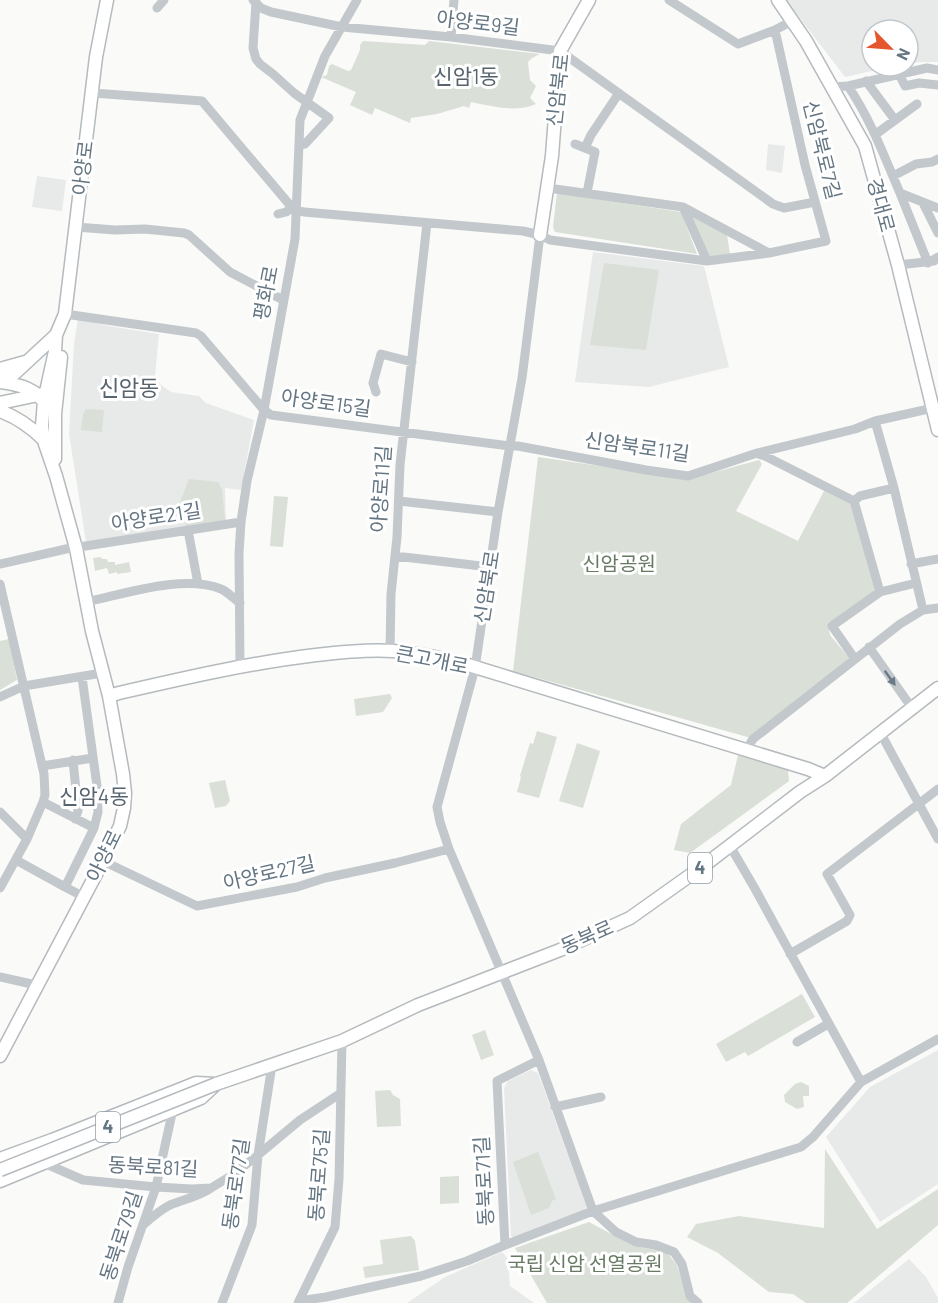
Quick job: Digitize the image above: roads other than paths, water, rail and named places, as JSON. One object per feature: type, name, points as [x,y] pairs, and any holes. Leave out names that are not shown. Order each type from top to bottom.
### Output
[{"type":"main road","name":"아양로","points":[[56,335],[65,314],[96,57],[107,0]]},
{"type":"main road","name":"신암북로","points":[[540,236],[552,156],[560,51],[589,0]]},
{"type":"main road","name":"경대로","points":[[778,0],[806,40],[865,146],[935,407],[938,430]]},
{"type":"main road","points":[[56,476],[54,434],[65,314]]},
{"type":"main road","points":[[0,382],[15,373],[56,335]]},
{"type":"main road","points":[[40,437],[42,396],[55,351],[56,335]]},
{"type":"main road","points":[[0,369],[29,361]]},
{"type":"main road","points":[[0,401],[42,396],[51,390],[58,379]]},
{"type":"main road","points":[[0,382],[29,388],[42,396],[48,412],[50,456]]},
{"type":"main road","points":[[0,382],[6,387],[7,393],[0,401]]},
{"type":"main road","points":[[0,411],[26,424],[40,437],[50,456]]},
{"type":"main road","points":[[0,420],[15,423],[40,437]]},
{"type":"main road","name":"아양로","points":[[0,1056],[103,861],[122,819],[124,808],[123,774],[109,696],[86,602],[76,548],[50,456]]},
{"type":"main road","name":"큰고개로","points":[[109,696],[128,690],[294,658],[334,653],[390,651],[417,653],[476,668],[808,768],[825,776]]},
{"type":"main road","name":"동북로","points":[[216,1084],[342,1041],[418,1005],[560,950],[630,918],[825,776],[938,688]]},
{"type":"main road","points":[[0,1159],[196,1083],[216,1084]]},
{"type":"main road","points":[[0,1180],[201,1098],[216,1084]]},
{"type":"main road","name":"4","points":[[0,1170],[216,1084]]},
{"type":"main road","points":[[21,1151],[26,1155],[28,1162],[24,1171]]},
{"type":"street","name":"평화로","points":[[240,667],[241,522],[295,240],[300,120],[325,56],[357,0]]},
{"type":"street","points":[[451,37],[454,0]]},
{"type":"street","points":[[669,0],[738,44],[792,21]]},
{"type":"street","points":[[254,1],[253,38],[256,59],[294,93],[329,118],[305,144],[299,145]]},
{"type":"street","name":"아양로9길","points":[[254,1],[261,8],[271,12],[342,27],[451,37],[560,51],[773,204],[784,208],[815,202]]},
{"type":"street","name":"신암북로7길","points":[[540,236],[550,240],[707,261],[769,253],[826,241],[805,165],[775,30]]},
{"type":"street","points":[[920,70],[938,70]]},
{"type":"street","points":[[831,87],[848,86],[880,78]]},
{"type":"street","points":[[901,78],[905,86],[919,83],[938,85]]},
{"type":"street","points":[[866,81],[895,120]]},
{"type":"street","points":[[848,86],[876,134],[900,193],[935,260],[898,265]]},
{"type":"street","points":[[93,93],[202,100],[289,204],[304,212],[523,231],[540,236]]},
{"type":"street","points":[[585,148],[619,93]]},
{"type":"street","points":[[876,134],[917,104]]},
{"type":"street","name":"신암북로","points":[[575,144],[595,152],[587,193]]},
{"type":"street","points":[[893,176],[916,164],[938,159]]},
{"type":"street","points":[[548,188],[682,207],[769,253]]},
{"type":"street","points":[[900,193],[938,208]]},
{"type":"street","points":[[923,203],[938,233]]},
{"type":"street","points":[[682,207],[707,261]]},
{"type":"street","points":[[278,214],[295,208]]},
{"type":"street","name":"아양로11길","points":[[390,651],[391,594],[400,465],[427,223]]},
{"type":"street","points":[[76,227],[116,230],[145,229],[184,233],[230,272],[283,300]]},
{"type":"street","name":"신암북로","points":[[502,971],[449,849],[436,807],[476,668],[498,512],[522,378],[540,236]]},
{"type":"street","name":"아양로15길","points":[[65,314],[196,333],[271,415],[510,447]]},
{"type":"street","name":"아양로15길","points":[[376,392],[374,382],[381,354],[412,362]]},
{"type":"street","name":"신암북로11길","points":[[510,447],[687,476],[757,453],[935,407]]},
{"type":"street","points":[[875,421],[894,488],[923,610]]},
{"type":"street","points":[[757,453],[854,501],[880,592]]},
{"type":"street","points":[[854,501],[860,496],[894,488]]},
{"type":"street","points":[[399,501],[498,512]]},
{"type":"street","name":"아양로21길","points":[[0,564],[76,548],[241,522]]},
{"type":"street","points":[[188,530],[198,584]]},
{"type":"street","points":[[395,556],[490,567]]},
{"type":"street","points":[[911,564],[938,559]]},
{"type":"street","points":[[86,602],[174,583],[198,584],[224,590],[240,603]]},
{"type":"street","points":[[855,658],[832,626],[880,592],[916,583]]},
{"type":"street","points":[[0,584],[43,770],[45,795],[27,839],[0,888]]},
{"type":"street","points":[[746,750],[753,739],[900,624],[923,610],[938,608]]},
{"type":"street","points":[[869,648],[912,708]]},
{"type":"street","points":[[0,697],[24,686],[102,673]]},
{"type":"street","points":[[65,887],[94,828],[98,812],[91,731],[82,677]]},
{"type":"street","points":[[880,732],[938,839]]},
{"type":"street","points":[[43,770],[74,760],[93,758]]},
{"type":"street","points":[[74,760],[78,811],[75,819]]},
{"type":"street","points":[[790,954],[847,921],[850,917],[827,874],[938,789]]},
{"type":"street","points":[[43,802],[94,828]]},
{"type":"street","points":[[0,812],[27,839]]},
{"type":"street","points":[[729,846],[754,887],[861,1083]]},
{"type":"street","name":"아양로27길","points":[[103,861],[197,906],[297,887],[449,849]]},
{"type":"street","points":[[15,860],[84,897]]},
{"type":"street","points":[[502,971],[539,1060],[593,1211],[616,1232],[636,1242],[656,1245],[674,1252],[682,1264],[690,1296],[698,1303]]},
{"type":"street","points":[[0,977],[36,985]]},
{"type":"street","points":[[797,1042],[828,1024]]},
{"type":"street","points":[[505,1245],[593,1211],[801,1147],[813,1137],[861,1083],[938,1040]]},
{"type":"street","name":"동북로75길","points":[[299,1302],[335,1227],[339,1179],[342,1041]]},
{"type":"street","name":"동북로71길","points":[[299,1302],[342,1298],[422,1276],[505,1245],[497,1081],[539,1060]]},
{"type":"street","name":"동북로77길","points":[[222,1303],[252,1224],[258,1155],[272,1065]]},
{"type":"street","name":"동북로81길","points":[[44,1163],[83,1180],[156,1187],[211,1188],[234,1174],[300,1120],[341,1093]]},
{"type":"street","points":[[555,1107],[601,1097]]},
{"type":"street","name":"동북로79길","points":[[118,1303],[156,1187],[173,1109]]},
{"type":"street","points":[[142,1226],[170,1205],[202,1194],[211,1188]]},
{"type":"district","name":"신암1동","points":[[466,77]]},
{"type":"district","name":"신암동","points":[[129,388]]},
{"type":"district","name":"신암4동","points":[[94,797]]},
{"type":"park label","name":"신암공원","points":[[619,564]]},
{"type":"park label","name":"국립 신암 선열공원","points":[[585,1264]]}]
